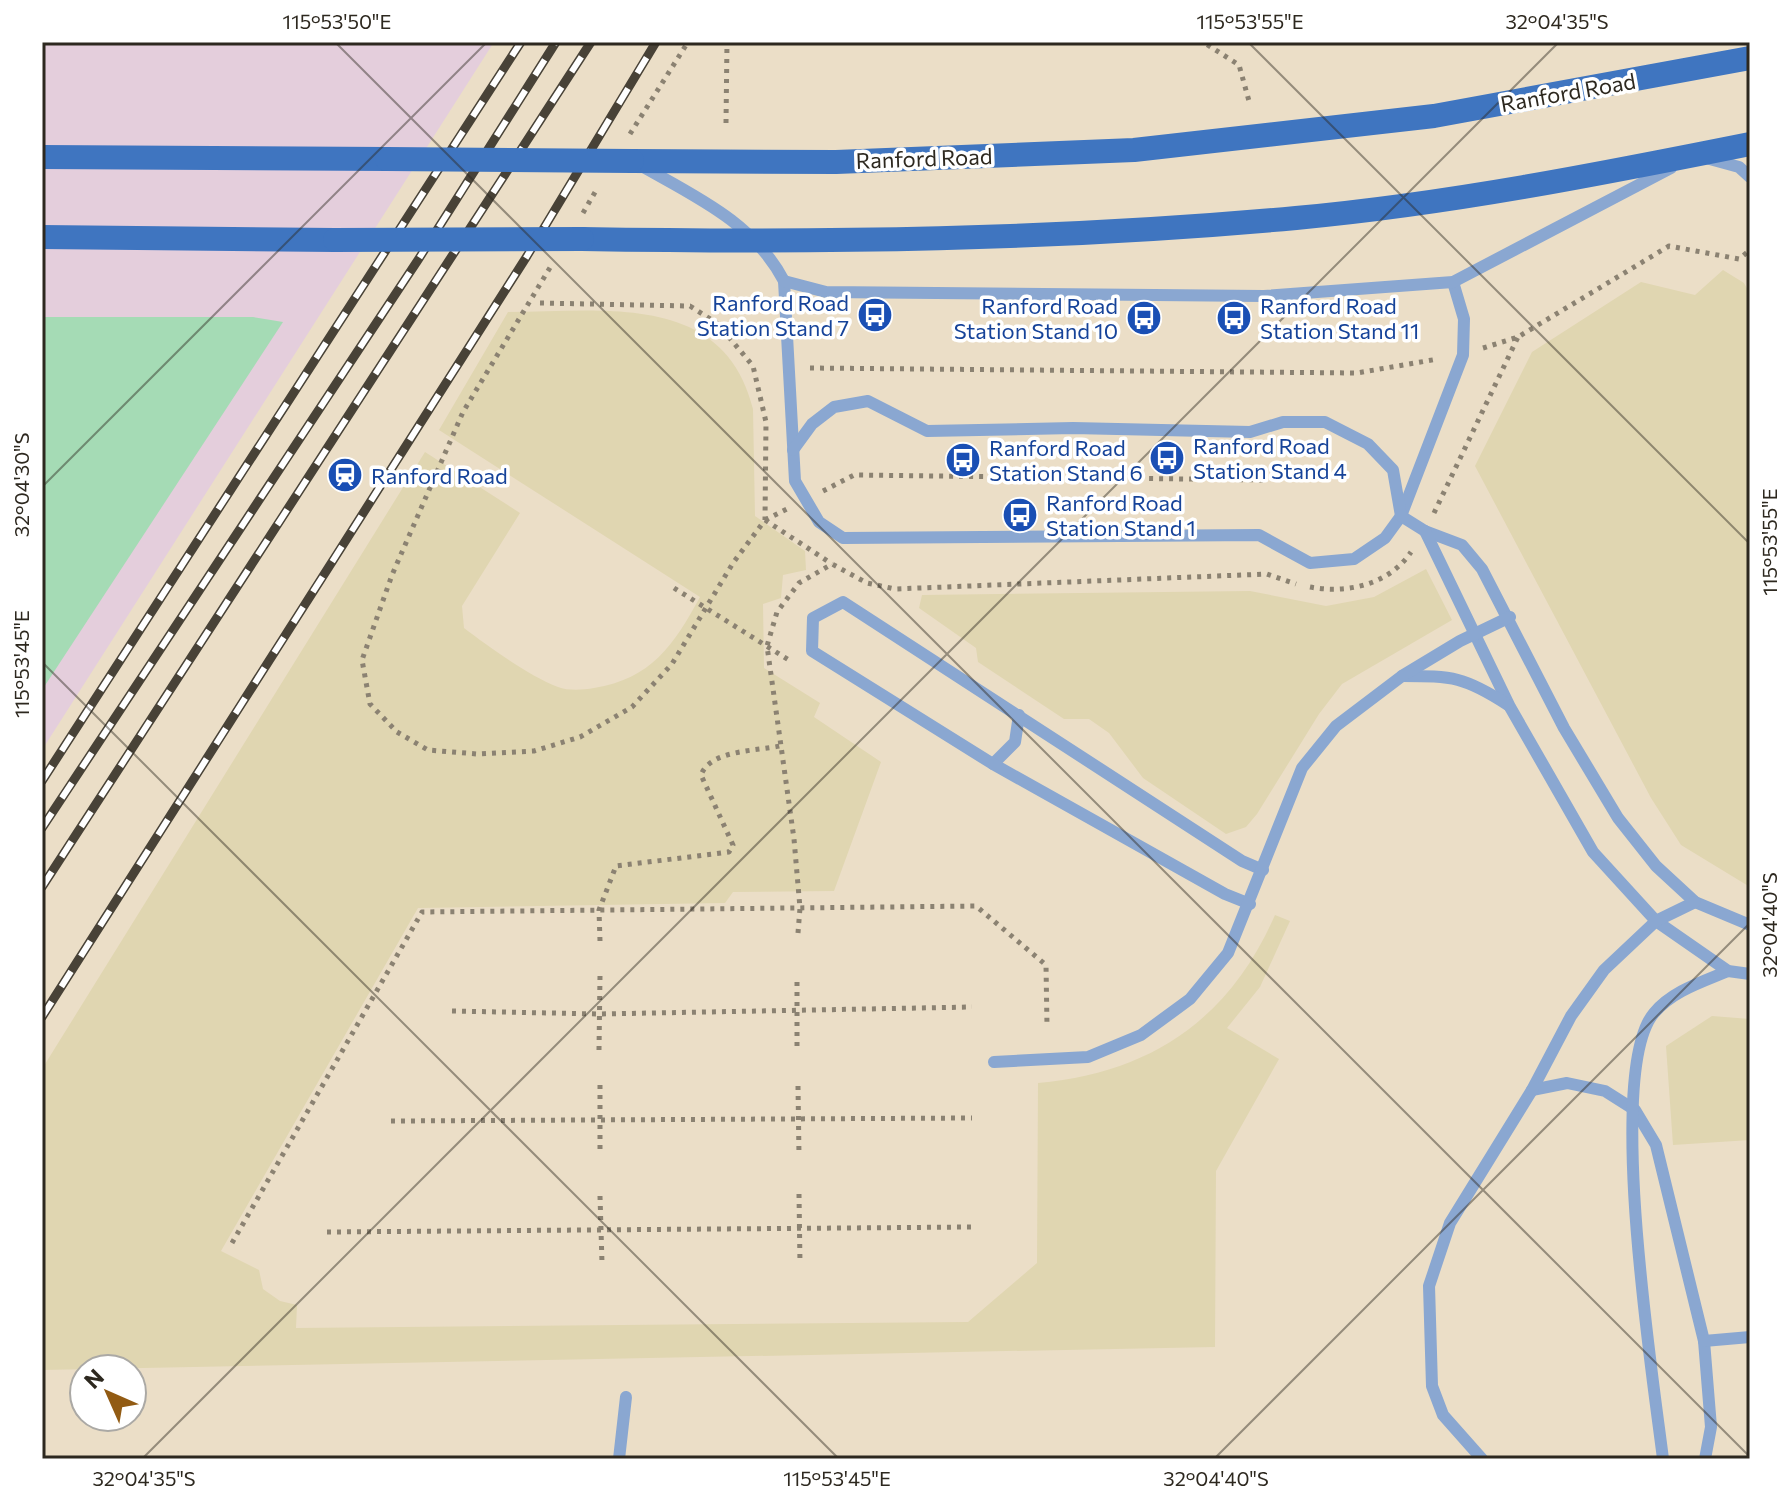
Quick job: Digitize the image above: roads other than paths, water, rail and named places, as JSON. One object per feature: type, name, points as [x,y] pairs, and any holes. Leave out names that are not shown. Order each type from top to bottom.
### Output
[{"type":"main road","name":"Ranford Road","points":[[42,157],[836,162],[1134,150],[1434,116],[1750,58]]},
{"type":"main road","points":[[42,237],[759,242],[1136,231],[1298,218],[1457,199],[1750,144]]},
{"type":"lane","points":[[784,281],[826,292],[1249,296],[1453,282],[1695,155],[1739,167],[1750,177]]},
{"type":"lane","points":[[632,161],[728,215],[759,242],[784,281],[795,481],[803,501],[819,522],[843,538],[1259,535],[1310,563],[1354,559],[1385,538],[1401,516],[1463,355],[1464,319],[1453,282]]},
{"type":"lane","points":[[793,450],[812,424],[834,407],[868,401],[927,431],[1073,428],[1250,432],[1283,422],[1325,422],[1368,444],[1393,470],[1401,516],[1425,531],[1462,545],[1482,569],[1510,617],[1564,728],[1618,818],[1656,866],[1695,902],[1750,925]]},
{"type":"lane","points":[[1425,531],[1510,707],[1593,852],[1656,921],[1728,971],[1750,974]]},
{"type":"lane","points":[[1250,904],[1225,894],[993,764],[812,651],[813,618],[843,602],[1242,861],[1263,870]]},
{"type":"lane","points":[[994,1062],[1088,1057],[1141,1035],[1190,999],[1228,953],[1302,768],[1336,726],[1402,676],[1475,633],[1510,617]]},
{"type":"lane","points":[[1402,676],[1446,676],[1473,682],[1510,707]]},
{"type":"lane","points":[[993,764],[1015,742],[1019,715]]},
{"type":"lane","points":[[1482,1459],[1443,1415],[1432,1386],[1429,1286],[1450,1223],[1532,1090],[1571,1016],[1604,970],[1656,921],[1695,902]]},
{"type":"lane","points":[[1663,1459],[1635,1204],[1632,1151],[1636,1058],[1653,1014],[1678,993],[1728,971]]},
{"type":"lane","points":[[1532,1090],[1567,1083],[1605,1091],[1635,1110],[1656,1145],[1704,1341],[1711,1427],[1705,1459]]},
{"type":"lane","points":[[1704,1341],[1750,1337]]},
{"type":"lane","points":[[619,1459],[626,1397]]},
{"type":"railway","points":[[42,781],[521,42]]},
{"type":"railway","points":[[42,828],[418,260],[556,42]]},
{"type":"railway","points":[[42,887],[591,42]]},
{"type":"railway","points":[[42,1017],[527,256],[656,42]]},
{"type":"place","name":"Ranford Road Station Stand 7","points":[[875,315]]},
{"type":"place","name":"Ranford Road Station Stand 10","points":[[1144,318]]},
{"type":"place","name":"Ranford Road Station Stand 11","points":[[1234,318]]},
{"type":"place","name":"Ranford Road Station Stand 4","points":[[1167,458]]},
{"type":"place","name":"Ranford Road Station Stand 6","points":[[963,460]]},
{"type":"place","name":"Ranford Road","points":[[345,475]]},
{"type":"place","name":"Ranford Road Station Stand 1","points":[[1020,515]]}]
